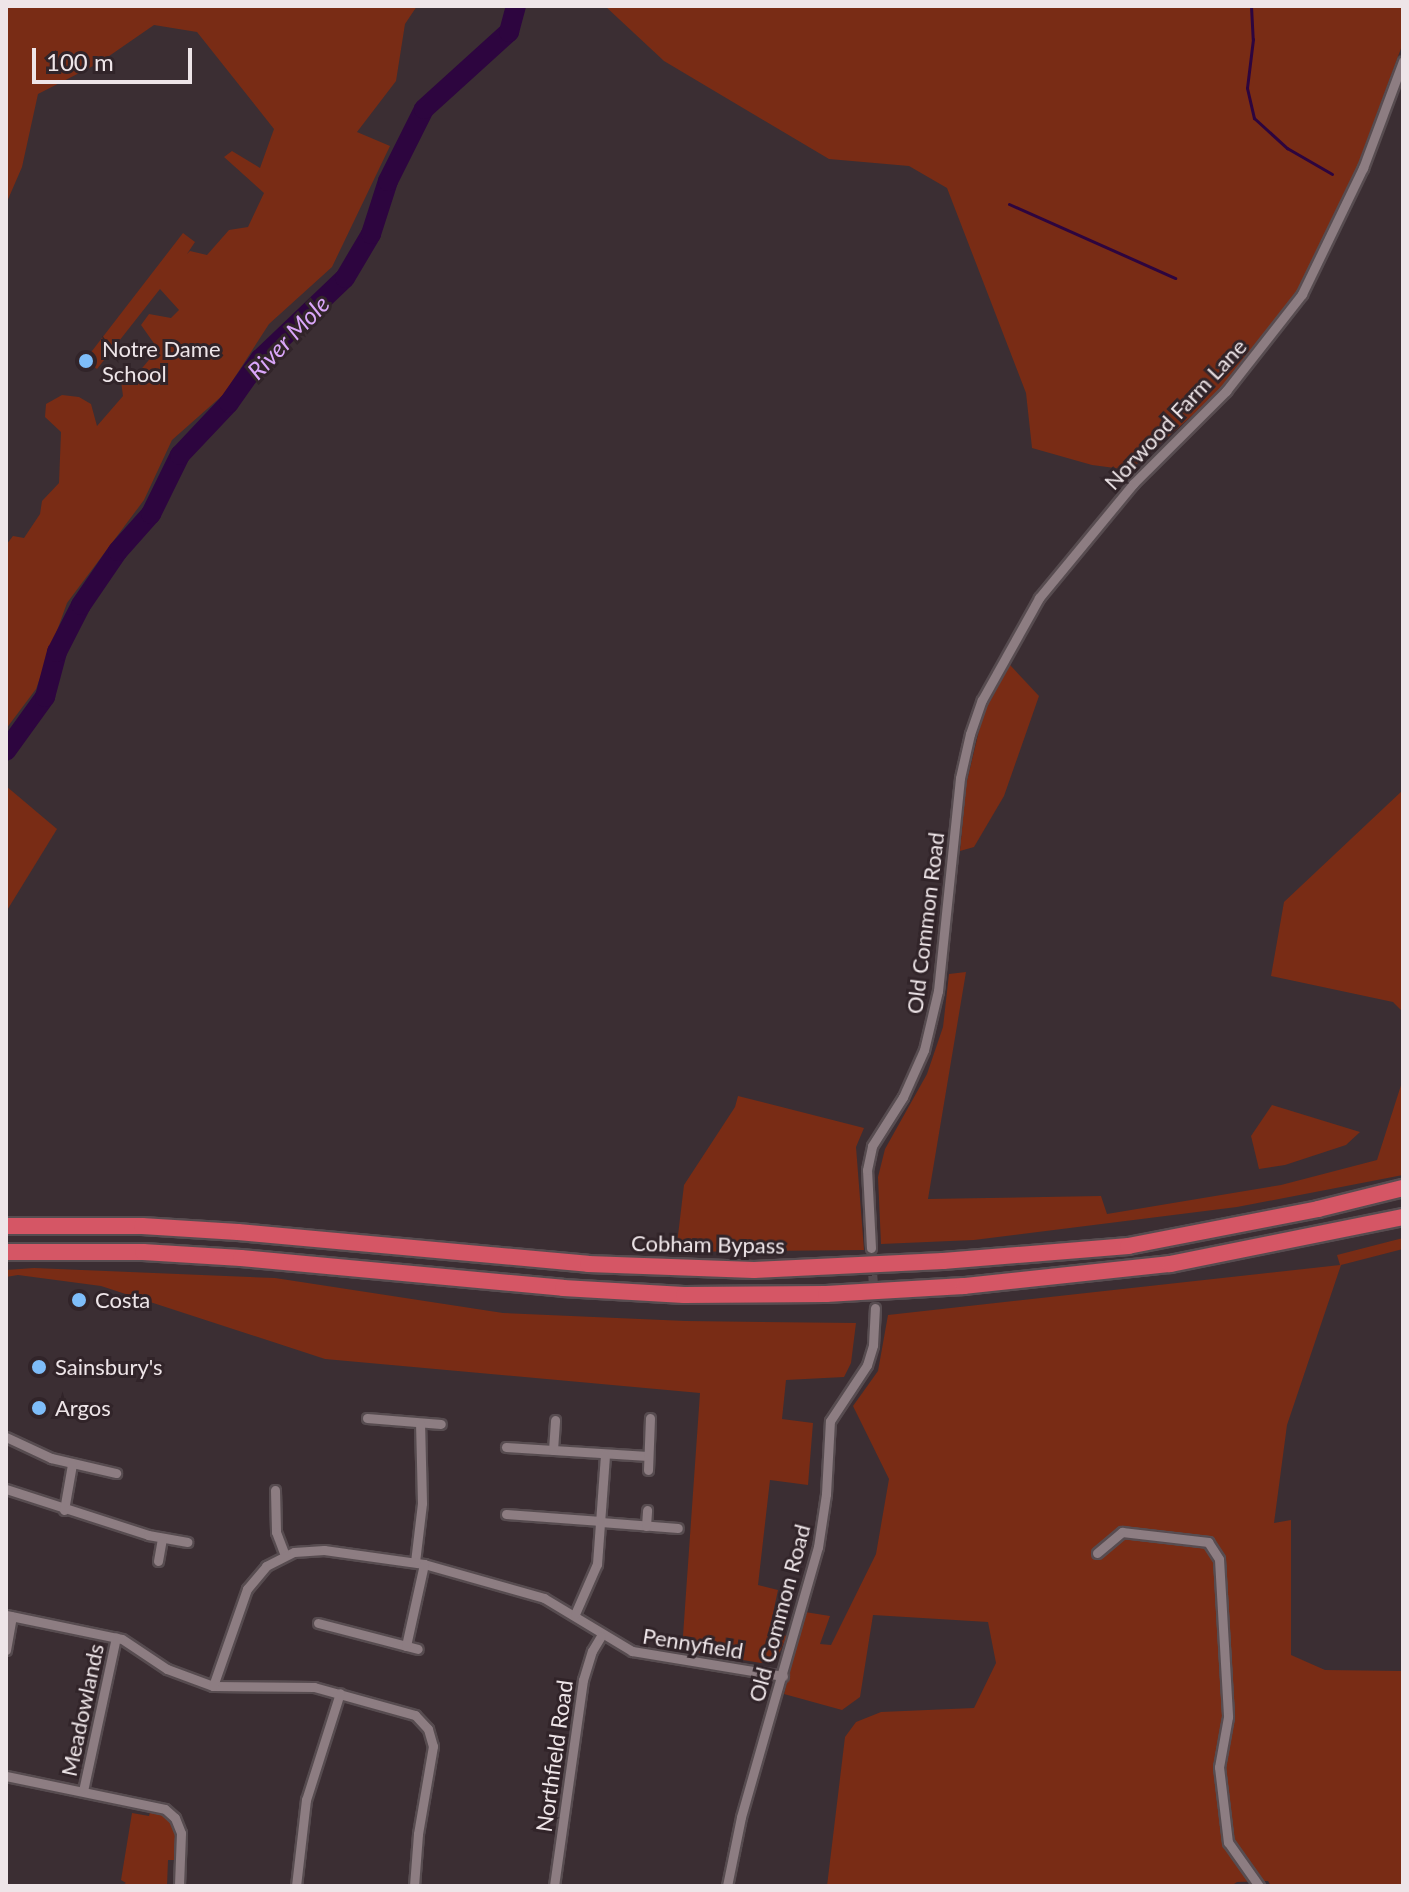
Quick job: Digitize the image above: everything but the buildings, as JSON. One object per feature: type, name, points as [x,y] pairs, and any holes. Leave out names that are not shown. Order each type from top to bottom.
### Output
[{"type":"highway","name":"Cobham Bypass","points":[[6,1223],[238,1232],[588,1264],[754,1270],[943,1261],[1128,1246],[1318,1209],[1403,1188]]},
{"type":"highway","points":[[6,1252],[143,1252],[227,1257],[563,1288],[684,1295],[826,1294],[964,1286],[1170,1264],[1403,1217]]},
{"type":"street","name":"Norwood Farm Lane","points":[[970,734],[982,700],[1039,598],[1133,484],[1226,391],[1302,294],[1363,168],[1403,61]]},
{"type":"street","name":"Old Common Road","points":[[871,1248],[867,1170],[872,1146],[903,1097],[924,1050],[931,1021],[944,949],[960,778],[970,734]]},
{"type":"street","name":"Old Common Road","points":[[727,1886],[741,1817],[818,1547],[826,1494],[830,1421],[867,1365],[873,1345],[875,1308]]},
{"type":"street","points":[[367,1418],[441,1424]]},
{"type":"street","points":[[648,1470],[650,1418]]},
{"type":"street","points":[[553,1450],[555,1420]]},
{"type":"street","points":[[406,1646],[419,1563],[422,1503],[420,1423]]},
{"type":"street","points":[[6,1437],[40,1454],[116,1473]]},
{"type":"street","points":[[506,1447],[648,1456]]},
{"type":"street","points":[[575,1614],[594,1575],[605,1454]]},
{"type":"street","points":[[64,1510],[72,1464]]},
{"type":"street","points":[[6,1489],[64,1510],[162,1538],[187,1542]]},
{"type":"street","points":[[213,1686],[247,1589],[266,1566],[285,1555],[276,1532],[275,1490]]},
{"type":"street","points":[[646,1526],[647,1510]]},
{"type":"street","points":[[506,1514],[678,1528]]},
{"type":"street","points":[[1097,1553],[1122,1532],[1208,1542],[1219,1559],[1228,1717],[1219,1767],[1228,1842],[1259,1886]]},
{"type":"street","points":[[158,1561],[162,1538]]},
{"type":"street","name":"Pennyfield","points":[[285,1555],[313,1550],[419,1563],[527,1592],[575,1614],[601,1636],[643,1655],[783,1676]]},
{"type":"street","points":[[6,1650],[9,1616],[116,1637],[179,1674],[213,1686],[239,1689],[300,1686],[340,1693],[409,1712],[419,1718],[431,1734],[433,1752],[418,1834],[414,1886]]},
{"type":"street","points":[[318,1623],[418,1649]]},
{"type":"street","name":"Northfield Road","points":[[554,1886],[583,1680],[589,1658],[601,1636]]},
{"type":"street","name":"Meadowlands","points":[[83,1791],[116,1637]]},
{"type":"street","points":[[296,1886],[306,1800],[340,1693]]},
{"type":"street","points":[[6,1776],[152,1804],[171,1813],[181,1833],[179,1886]]},
{"type":"shaded area","points":[[6,6],[417,6],[405,24],[396,81],[357,132],[390,146],[332,267],[269,324],[224,394],[172,440],[144,500],[67,603],[36,689],[6,729],[6,545],[13,536],[24,538],[40,514],[42,501],[59,483],[61,432],[45,417],[46,404],[62,395],[79,397],[91,404],[97,426],[123,396],[121,381],[138,373],[158,349],[141,325],[149,314],[171,318],[179,310],[160,289],[97,369],[85,360],[183,233],[195,242],[187,254],[190,251],[207,255],[229,230],[248,227],[264,193],[224,157],[232,151],[260,168],[274,129],[197,32],[154,25],[99,63],[38,94],[22,167],[6,204]]},
{"type":"shaded area","points":[[605,6],[1403,6],[1403,43],[1356,170],[1297,291],[1225,387],[1130,470],[1092,465],[1032,448],[1026,393],[947,188],[909,166],[829,159],[664,61]]},
{"type":"shaded area","points":[[1010,665],[1039,696],[1004,796],[974,847],[960,851],[966,785],[983,714]]},
{"type":"shaded area","points":[[6,786],[57,829],[6,912]]},
{"type":"shaded area","points":[[1403,790],[1403,1012],[1393,1002],[1271,976],[1284,902]]},
{"type":"shaded area","points":[[966,972],[928,1199],[1101,1196],[1107,1214],[1281,1185],[1377,1160],[1403,1079],[1403,1175],[1237,1207],[974,1240],[881,1244],[878,1177],[885,1149],[927,1074],[943,1027],[949,974]]},
{"type":"shaded area","points":[[738,1096],[864,1128],[856,1147],[864,1250],[676,1252],[684,1185],[735,1107]]},
{"type":"shaded area","points":[[1272,1105],[1360,1132],[1346,1145],[1285,1165],[1259,1169],[1251,1136]]},
{"type":"shaded area","points":[[1403,1238],[1403,1249],[1341,1265],[1287,1425],[1274,1523],[1291,1520],[1291,1655],[1325,1670],[1403,1671],[1403,1886],[1271,1886],[1268,1881],[1237,1882],[1231,1886],[827,1886],[845,1737],[856,1722],[881,1712],[974,1708],[996,1663],[988,1622],[873,1615],[860,1697],[842,1710],[784,1694],[805,1612],[830,1616],[820,1644],[831,1645],[876,1554],[889,1479],[853,1406],[878,1371],[888,1315],[1340,1265],[1337,1255]]},
{"type":"shaded area","points":[[34,1268],[275,1278],[503,1313],[686,1321],[856,1323],[851,1363],[844,1377],[786,1380],[782,1419],[813,1423],[808,1485],[770,1480],[758,1585],[778,1590],[769,1632],[787,1636],[777,1658],[761,1663],[682,1650],[700,1393],[325,1359],[101,1286],[18,1275],[6,1277],[6,1270]]},
{"type":"shaded area","points":[[151,1808],[168,1817],[176,1834],[176,1860],[168,1860],[167,1886],[120,1886],[126,1883],[121,1880],[132,1813],[149,1816]]},
{"type":"waterway","name":"River Mole","points":[[6,751],[45,697],[57,652],[81,605],[118,551],[151,514],[180,455],[229,403],[260,359],[345,278],[371,234],[388,181],[424,109],[509,32],[516,6]]},
{"type":"waterway","points":[[1251,6],[1253,39],[1247,88],[1254,118],[1287,148],[1332,174]]},
{"type":"waterway","points":[[1009,204],[1175,278]]},
{"type":"tunnel","points":[[871,1248],[875,1308]]},
{"type":"place","name":"Notre Dame School","points":[[86,361]]},
{"type":"place","name":"Costa","points":[[79,1300]]},
{"type":"place","name":"Sainsbury's","points":[[39,1367]]},
{"type":"place","name":"Argos","points":[[39,1408]]}]
